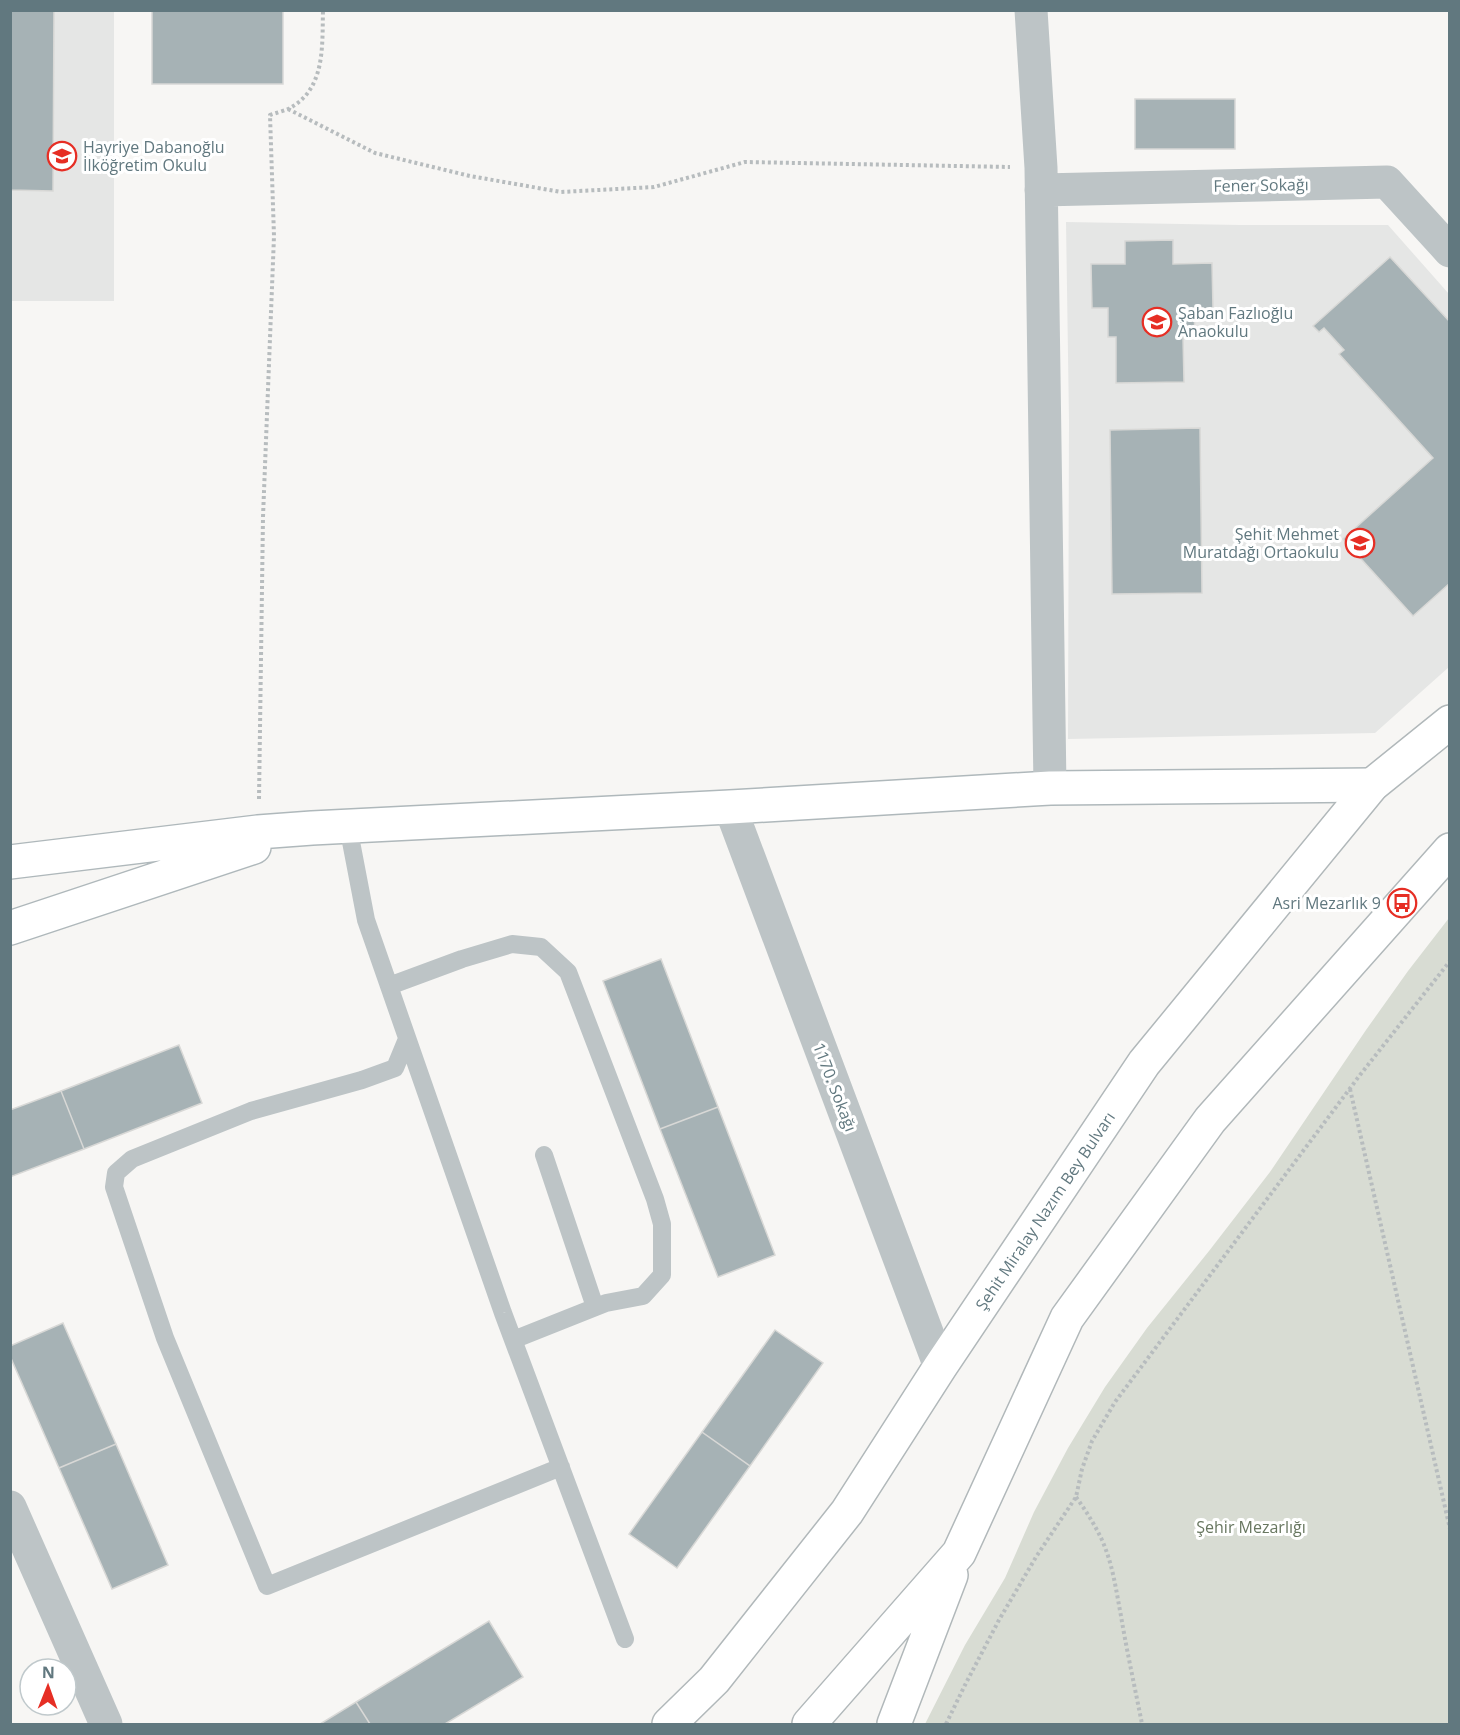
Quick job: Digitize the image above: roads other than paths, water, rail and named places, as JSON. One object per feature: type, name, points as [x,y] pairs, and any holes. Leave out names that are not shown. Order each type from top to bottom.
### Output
[{"type":"main road","name":"Şehit Miralay Nazım Bey Bulvarı","points":[[669,1725],[714,1680],[847,1512],[940,1367],[1144,1063],[1372,785],[1449,722]]},
{"type":"main road","points":[[10,862],[258,832],[312,828],[1050,788],[1372,785]]},
{"type":"main road","points":[[10,928],[312,828]]},
{"type":"main road","points":[[894,1725],[960,1553],[1067,1318],[1210,1120],[1449,850]]},
{"type":"main road","points":[[809,1725],[960,1553]]},
{"type":"street","points":[[1031,10],[1041,179],[1050,788]]},
{"type":"street","name":"Fener Sokağı","points":[[1041,179],[1387,182],[1449,251]]},
{"type":"street","name":"1170. Sokağı","points":[[730,807],[940,1367]]},
{"type":"street","points":[[10,1507],[106,1725]]},
{"type":"lane","points":[[348,826],[366,920],[513,1340],[625,1639]]},
{"type":"lane","points":[[389,986],[462,959],[512,944],[541,947],[568,972],[656,1199],[662,1224],[662,1275],[643,1296],[606,1303],[513,1340]]},
{"type":"lane","points":[[407,1040],[395,1068],[362,1080],[251,1111],[132,1159],[116,1173],[114,1187],[165,1338],[267,1586],[561,1467]]},
{"type":"lane","points":[[544,1155],[595,1307]]},
{"type":"place","name":"Hayriye Dabanoğlu İlköğretim Okulu","points":[[62,156]]},
{"type":"place","name":"Şaban Fazlıoğlu Anaokulu","points":[[1157,322]]},
{"type":"place","name":"Şehit Mehmet Muratdağı Ortaokulu","points":[[1360,543]]},
{"type":"place","name":"Asri Mezarlık 9","points":[[1402,903]]},
{"type":"park label","name":"Şehir Mezarlığı","points":[[1251,1527]]}]
